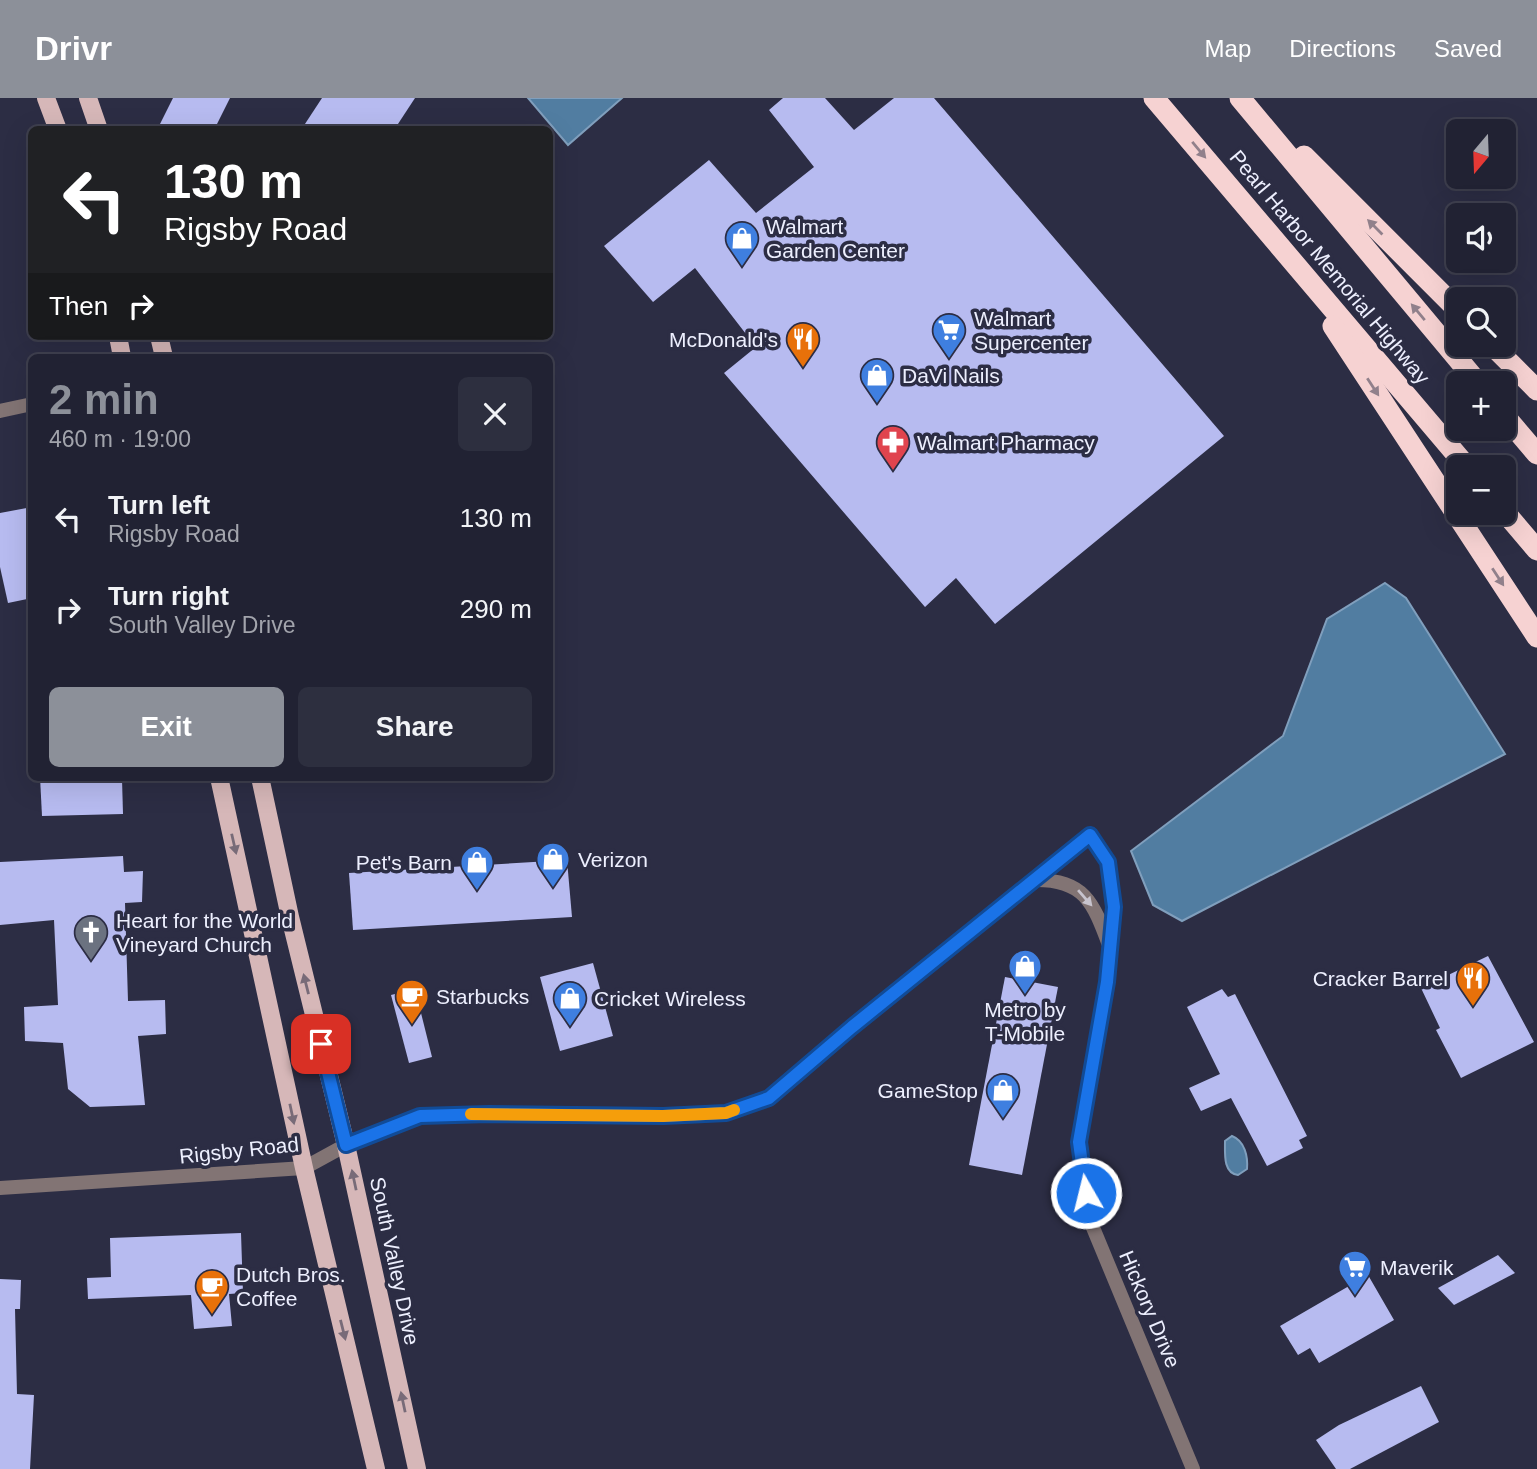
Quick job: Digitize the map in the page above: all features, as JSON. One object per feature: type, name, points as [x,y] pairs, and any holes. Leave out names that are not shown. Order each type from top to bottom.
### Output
[{"type":"highway","name":"Pearl Harbor Memorial Highway","points":[[1154,98],[1457,455]]},
{"type":"highway","name":"Pearl Harbor Memorial Highway","points":[[1240,98],[1468,371]]},
{"type":"highway","points":[[1247,98],[1446,298]]},
{"type":"highway","points":[[1282,248],[1537,637]]},
{"type":"highway","points":[[1504,357],[1537,390]]},
{"type":"highway","points":[[1516,429],[1537,454]]},
{"type":"highway","points":[[1516,525],[1537,550]]},
{"type":"main road","points":[[88,98],[98,126]]},
{"type":"main road","points":[[46,101],[56,126]]},
{"type":"main road","points":[[220,781],[304,1168],[376,1469]]},
{"type":"main road","name":"South Valley Drive","points":[[261,781],[290,917],[346,1145],[417,1469]]},
{"type":"street","points":[[0,411],[28,405]]},
{"type":"street","name":"Rigsby Road","points":[[0,1188],[304,1168],[346,1145],[420,1116],[663,1116],[726,1113],[769,1098],[852,1027],[1090,835]]},
{"type":"street","name":"Hickory Drive","points":[[1090,835],[1108,862],[1114,907],[1107,982],[1079,1142],[1089,1218],[1194,1469]]},
{"type":"street","points":[[1034,880],[1055,880],[1081,891],[1098,915],[1110,948]]},
{"type":"water","points":[[528,98],[622,98],[568,145]]},
{"type":"water","points":[[1385,583],[1406,598],[1505,754],[1182,921],[1153,905],[1131,851],[1283,736],[1327,619]]},
{"type":"water","points":[[1232,1136],[1243,1145],[1247,1159],[1247,1169],[1238,1175],[1230,1171],[1226,1162],[1225,1141]]},
{"type":"building","points":[[173,98],[230,98],[216,126],[159,126]]},
{"type":"building","points":[[322,98],[415,98],[397,126],[304,126]]},
{"type":"building","name":"Walmart Supercenter","points":[[783,98],[825,98],[854,130],[894,98],[934,98],[1224,436],[995,624],[956,578],[925,607],[724,373],[756,347],[695,268],[653,302],[604,246],[709,160],[756,213],[814,167],[769,110]]},
{"type":"building","points":[[28,508],[28,599],[8,603],[0,567],[0,513]]},
{"type":"building","points":[[40,781],[122,781],[123,814],[42,816]]},
{"type":"building","name":"Heart for the World Vineyard Church","points":[[123,856],[124,872],[143,871],[142,902],[125,903],[128,1001],[165,1000],[166,1034],[138,1036],[145,1105],[90,1107],[68,1089],[63,1043],[25,1041],[24,1007],[58,1005],[54,920],[0,925],[0,862]]},
{"type":"building","points":[[567,860],[572,917],[353,930],[349,873]]},
{"type":"building","name":"Cracker Barrel","points":[[1488,956],[1534,1042],[1461,1078],[1436,1030],[1440,1028],[1421,988]]},
{"type":"building","points":[[593,963],[613,1036],[560,1051],[540,977]]},
{"type":"building","points":[[1005,977],[1058,987],[1022,1175],[969,1165]]},
{"type":"building","name":"Starbucks","points":[[415,989],[432,1057],[409,1063],[391,995]]},
{"type":"building","points":[[1222,989],[1228,997],[1235,994],[1307,1136],[1299,1140],[1303,1148],[1267,1166],[1231,1098],[1201,1111],[1189,1088],[1220,1074],[1187,1007]]},
{"type":"building","points":[[241,1233],[243,1293],[229,1294],[232,1326],[194,1329],[191,1295],[88,1299],[87,1278],[111,1277],[110,1238]]},
{"type":"building","name":"Maverik","points":[[1498,1255],[1515,1273],[1454,1305],[1438,1288]]},
{"type":"building","name":"Maverik","points":[[1368,1275],[1394,1320],[1319,1363],[1310,1348],[1298,1355],[1280,1326]]},
{"type":"building","points":[[0,1279],[21,1280],[20,1309],[15,1309],[17,1394],[34,1395],[30,1469],[0,1469]]},
{"type":"building","points":[[1421,1386],[1439,1422],[1350,1469],[1336,1469],[1316,1440],[1339,1425]]},
{"type":"slow traffic","points":[[471,1114],[663,1116],[726,1113],[734,1110]]},
{"type":"place","name":"Walmart Garden Center","points":[[742,268]]},
{"type":"place","name":"Walmart Supercenter","points":[[949,360]]},
{"type":"place","name":"McDonald's","points":[[803,369]]},
{"type":"place","name":"DaVi Nails","points":[[877,405]]},
{"type":"place","name":"Walmart Pharmacy","points":[[893,472]]},
{"type":"place","name":"Verizon","points":[[553,889]]},
{"type":"place","name":"Pet's Barn","points":[[477,892]]},
{"type":"place","name":"Heart for the World Vineyard Church","points":[[91,962]]},
{"type":"place","name":"Metro by T-Mobile","points":[[1025,996]]},
{"type":"place","name":"Cracker Barrel","points":[[1473,1008]]},
{"type":"place","name":"Starbucks","points":[[412,1026]]},
{"type":"place","name":"Cricket Wireless","points":[[570,1028]]},
{"type":"place","name":"GameStop","points":[[1003,1120]]},
{"type":"place","name":"Maverik","points":[[1355,1297]]},
{"type":"place","name":"Dutch Bros. Coffee","points":[[212,1316]]},
{"type":"route","points":[[321,1044],[346,1145],[420,1116],[663,1116],[726,1113],[769,1098],[852,1027],[1090,835],[1108,862],[1114,907],[1107,982],[1079,1142],[1086,1193]]}]
